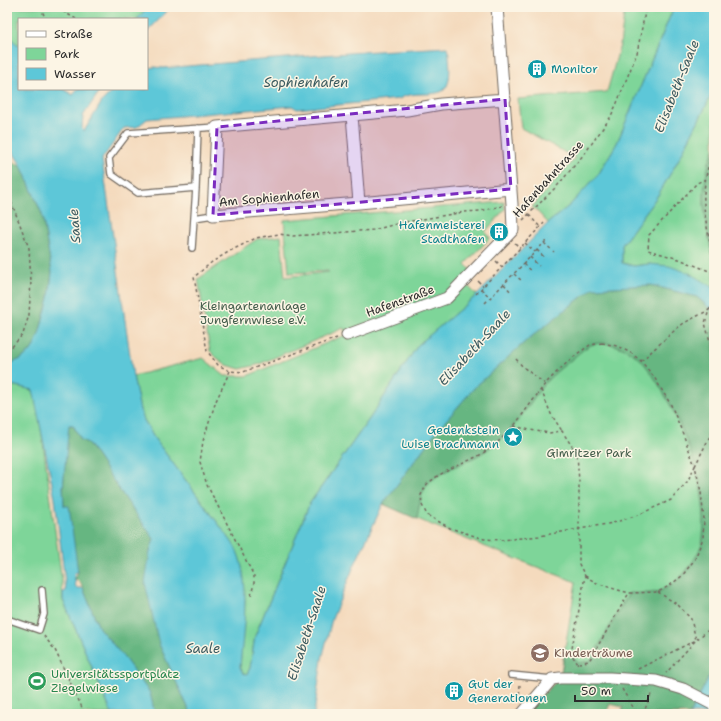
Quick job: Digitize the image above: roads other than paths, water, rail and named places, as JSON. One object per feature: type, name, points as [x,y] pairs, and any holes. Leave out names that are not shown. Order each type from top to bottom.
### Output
[{"type":"street","points":[[497,7],[511,189]]},
{"type":"street","points":[[217,127],[407,110],[441,104],[505,99]]},
{"type":"street","points":[[352,115],[359,203]]},
{"type":"street","name":"Am Sophienhafen","points":[[217,127],[213,215],[511,189]]},
{"type":"street","name":"Hafenstraße","points":[[346,335],[447,298],[514,230],[511,189]]},
{"type":"street","points":[[520,710],[552,679],[560,678],[656,681],[683,689],[714,705]]},
{"type":"lane","points":[[196,188],[138,193],[111,174],[109,158],[128,133],[217,127]]},
{"type":"lane","points":[[192,248],[198,128]]},
{"type":"lane","points":[[194,218],[213,215]]},
{"type":"lane","points":[[7,619],[39,630],[44,614],[42,590]]},
{"type":"lane","points":[[511,675],[552,679]]},
{"type":"water","points":[[148,7],[171,7],[148,31],[148,18],[138,18]]},
{"type":"water","points":[[674,7],[714,7],[714,90],[680,157],[658,195],[622,245],[622,263],[634,266],[649,264],[669,266],[689,273],[714,288],[714,312],[697,297],[651,285],[593,288],[527,340],[475,387],[435,433],[383,504],[354,566],[332,619],[322,659],[314,714],[191,714],[159,644],[145,583],[150,551],[154,539],[88,443],[81,440],[73,425],[69,425],[63,487],[64,506],[69,506],[78,572],[74,573],[76,588],[83,588],[99,628],[122,655],[150,693],[155,714],[112,714],[63,600],[63,592],[66,591],[55,499],[33,390],[7,384],[7,365],[21,359],[30,352],[39,334],[49,298],[52,272],[42,214],[21,165],[7,143],[7,35],[18,45],[18,90],[65,90],[73,95],[76,90],[100,90],[83,116],[82,129],[84,131],[103,100],[114,90],[148,90],[148,68],[448,47],[450,70],[449,81],[447,86],[441,92],[405,96],[399,99],[297,109],[292,106],[147,119],[137,127],[124,128],[102,159],[133,376],[140,410],[154,438],[237,551],[244,578],[245,593],[240,667],[243,673],[247,674],[250,668],[255,636],[310,503],[370,418],[418,345],[477,295],[548,223],[570,205],[598,175],[617,143]]},
{"type":"water","points":[[714,667],[714,714],[690,714]]},
{"type":"place","name":"Monitor","points":[[537,69]]},
{"type":"place","name":"Hafenmeisterei Stadthafen","points":[[499,232]]},
{"type":"place","name":"Gedenkstein Luise Brachmann","points":[[513,437]]},
{"type":"place","name":"Kinderträume","points":[[540,653]]},
{"type":"place","name":"Universitätssportplatz Ziegelwiese","points":[[37,681]]},
{"type":"place","name":"Gut der Generationen","points":[[454,691]]},
{"type":"water label","name":"Sophienhafen","points":[[306,82]]},
{"type":"water label","name":"Elisabeth-Saale","points":[[676,86]]},
{"type":"water label","name":"Saale","points":[[74,226]]},
{"type":"water label","name":"Elisabeth-Saale","points":[[474,347]]},
{"type":"water label","name":"Elisabeth-Saale","points":[[306,633]]},
{"type":"water label","name":"Saale","points":[[203,648]]},
{"type":"park label","name":"Kleingartenanlage Jungfernwiese e.V.","points":[[253,313]]},
{"type":"park label","name":"Gimritzer Park","points":[[589,453]]}]
